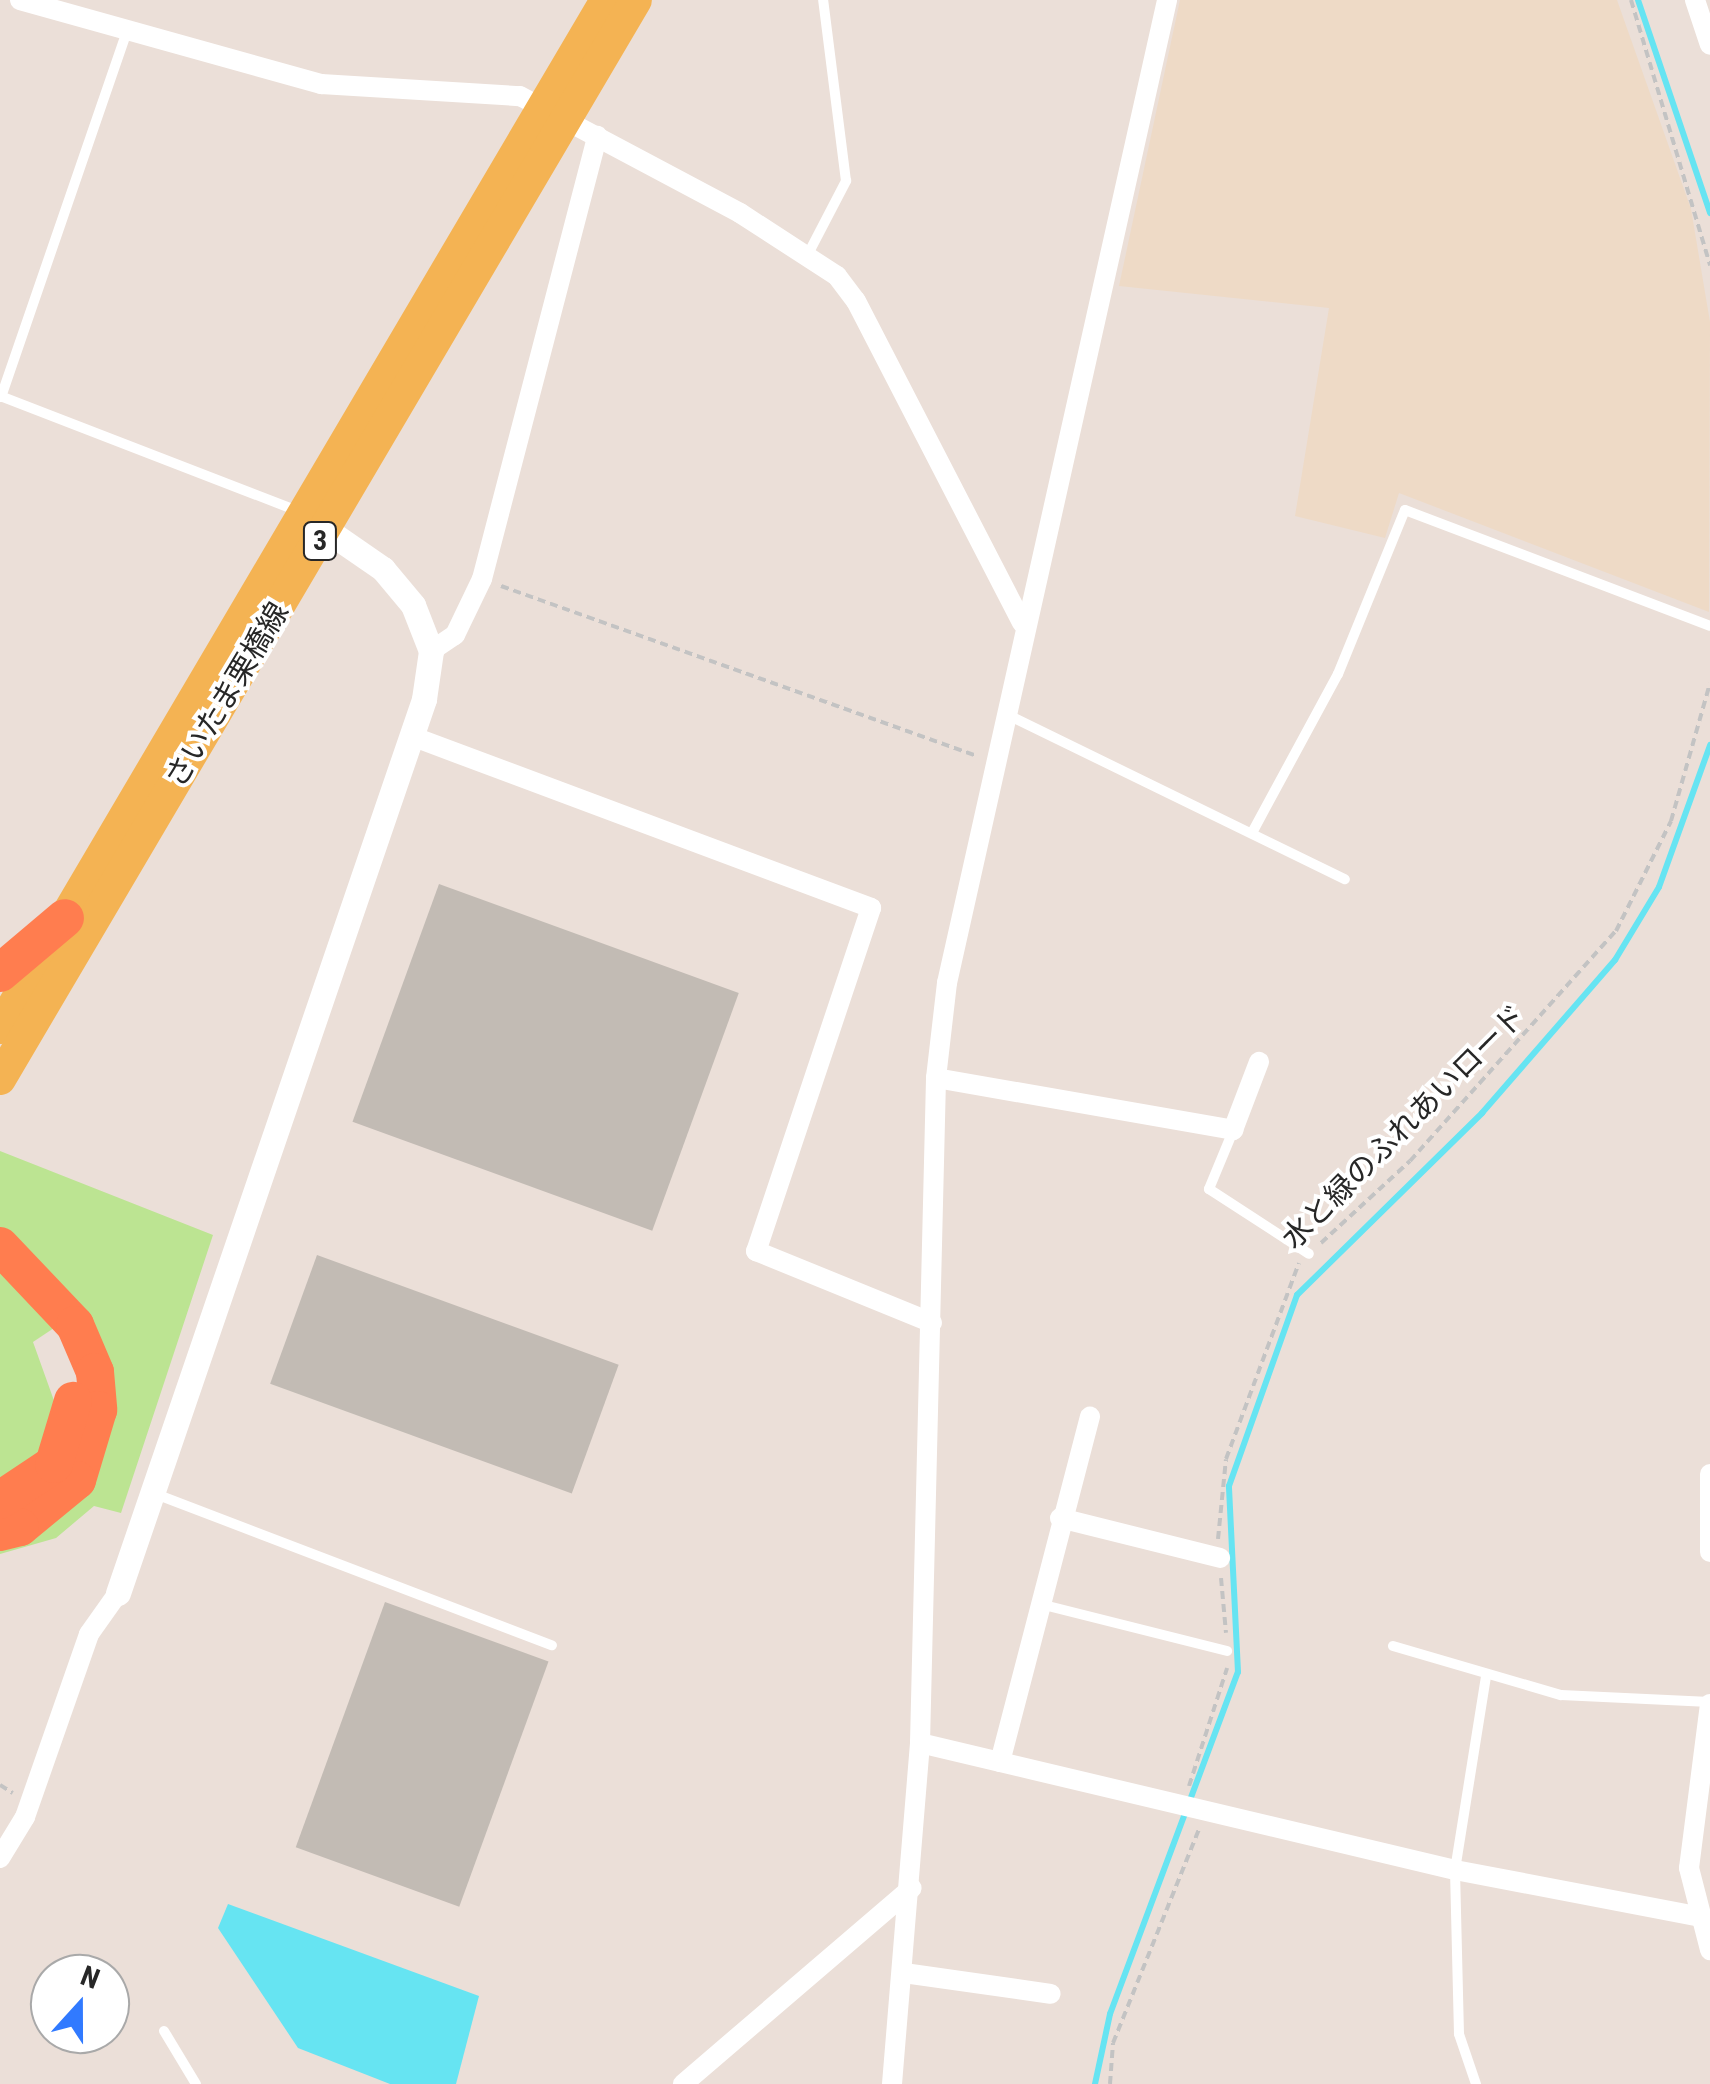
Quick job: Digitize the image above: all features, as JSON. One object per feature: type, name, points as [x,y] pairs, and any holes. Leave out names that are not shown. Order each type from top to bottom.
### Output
[{"type":"highway","points":[[0,973],[65,918]]},
{"type":"highway","points":[[0,1246],[96,1372],[89,1453],[48,1508],[0,1532]]},
{"type":"highway","points":[[0,1278],[64,1332],[71,1382],[66,1443],[33,1484],[0,1500]]},
{"type":"main road","name":"さいたま栗橋線","points":[[0,1079],[328,529],[555,112],[606,0]]},
{"type":"main road","name":"さいたま栗橋線","points":[[0,1028],[298,511],[555,112],[636,0]]},
{"type":"street","points":[[20,0],[321,84],[503,92],[555,112],[807,256],[856,301],[1022,623]]},
{"type":"street","points":[[892,2084],[912,1888],[920,1743],[936,1078],[947,982],[996,763],[1022,623],[1094,346],[1167,0]]},
{"type":"street","points":[[1695,0],[1710,46]]},
{"type":"street","points":[[431,651],[455,634],[482,580],[597,136]]},
{"type":"street","points":[[0,1858],[24,1817],[89,1634],[118,1593],[414,738],[431,651],[399,584],[298,511]]},
{"type":"street","points":[[414,738],[871,908],[756,1251],[932,1323]]},
{"type":"street","points":[[936,1078],[1233,1130],[1259,1062]]},
{"type":"street","points":[[1000,1762],[1060,1518],[1090,1417]]},
{"type":"street","points":[[1710,1474],[1710,1552]]},
{"type":"street","points":[[1060,1518],[1220,1558]]},
{"type":"street","points":[[1710,1703],[1689,1868],[1696,1916],[1710,1950]]},
{"type":"street","points":[[920,1743],[1455,1870],[1696,1916]]},
{"type":"street","points":[[683,2084],[912,1888]]},
{"type":"street","points":[[904,1973],[1051,1994]]},
{"type":"lane","points":[[807,256],[846,181],[828,95],[823,0]]},
{"type":"lane","points":[[128,32],[0,397],[298,511]]},
{"type":"lane","points":[[1253,831],[1338,674],[1405,510],[1710,626]]},
{"type":"lane","points":[[1005,714],[1253,831],[1345,879]]},
{"type":"lane","points":[[1233,1130],[1209,1189],[1309,1254]]},
{"type":"lane","points":[[153,1493],[552,1645]]},
{"type":"lane","points":[[1039,1604],[1227,1650]]},
{"type":"lane","points":[[1393,1646],[1486,1677],[1561,1696],[1710,1703]]},
{"type":"lane","points":[[1476,2084],[1458,2034],[1455,1870],[1486,1677]]},
{"type":"lane","points":[[164,2031],[196,2084]]},
{"type":"path","points":[[1631,0],[1710,265]]},
{"type":"path","points":[[482,580],[996,763]]},
{"type":"path","name":"水と緑のふれあいロード","points":[[1182,1805],[1222,1698],[1227,1650],[1220,1558],[1226,1459],[1294,1268],[1435,1134],[1616,931],[1671,821],[1710,682]]},
{"type":"path","points":[[1110,2084],[1113,2043],[1206,1811]]},
{"type":"shaded area","points":[[1180,0],[1617,0],[1691,209],[1710,322],[1709,612],[1399,493],[1385,538],[1295,516],[1329,308],[1119,286]]},
{"type":"green space","points":[[0,1151],[213,1235],[121,1513],[94,1506],[56,1538],[0,1554],[0,1544],[81,1493],[78,1312],[33,1342],[57,1409],[39,1461],[0,1488]]},
{"type":"water","points":[[228,1904],[479,1996],[456,2084],[390,2084],[298,2048],[218,1928]]},
{"type":"building","points":[[439,884],[739,993],[652,1231],[352,1122]]},
{"type":"building","points":[[317,1255],[619,1365],[572,1494],[270,1384]]},
{"type":"building","points":[[385,1602],[549,1662],[459,1907],[296,1847]]},
{"type":"waterway","points":[[1638,0],[1710,213]]},
{"type":"waterway","points":[[1095,2084],[1110,2014],[1238,1672],[1229,1486],[1297,1295],[1482,1113],[1615,960],[1659,887],[1710,745]]}]
